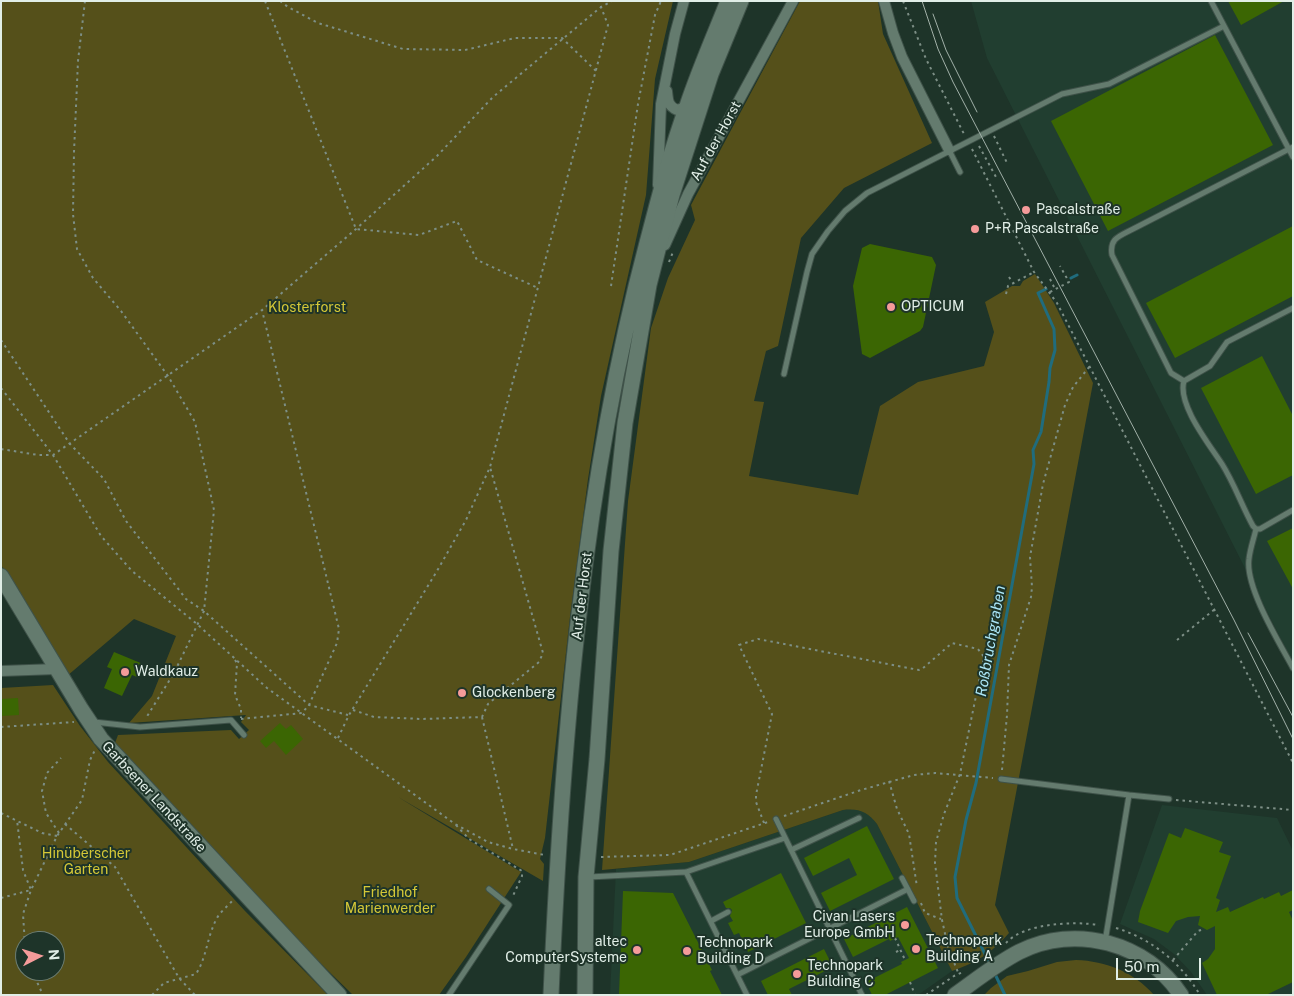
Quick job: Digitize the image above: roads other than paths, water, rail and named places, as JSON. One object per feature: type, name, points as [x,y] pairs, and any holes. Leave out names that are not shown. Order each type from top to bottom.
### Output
[{"type":"street","name":"Auf der Horst","points":[[657,204],[661,104],[675,34],[684,1]]},
{"type":"street","name":"Auf der Horst","points":[[551,995],[565,755],[587,550],[607,420],[637,281],[657,204],[686,108],[728,1]]},
{"type":"street","name":"Auf der Horst","points":[[585,995],[586,877],[618,482],[634,361],[649,285],[672,195],[697,113],[741,1]]},
{"type":"street","name":"Auf der Horst","points":[[649,285],[688,194],[793,1]]},
{"type":"street","points":[[884,1],[902,57],[949,150]]},
{"type":"street","name":"Auf der Horst","points":[[667,80],[668,104],[677,110],[686,108]]},
{"type":"street","name":"Garbsener Landstraße","points":[[1,576],[89,721],[111,751],[339,995]]},
{"type":"street","points":[[1,671],[57,669]]},
{"type":"street","points":[[955,995],[1018,952],[1052,941],[1077,939],[1105,942],[1135,953],[1162,972],[1182,995]]},
{"type":"lane","points":[[1211,1],[1291,148],[1293,158]]},
{"type":"lane","points":[[784,374],[812,254],[845,211],[867,193],[1062,94],[1108,84],[1224,26]]},
{"type":"lane","points":[[1184,381],[1172,374],[1112,255],[1110,247],[1113,240],[1291,148]]},
{"type":"lane","points":[[949,150],[960,172]]},
{"type":"lane","points":[[1256,529],[1252,526],[1222,464],[1211,449],[1185,401],[1182,388],[1184,381],[1210,366],[1227,342],[1293,308]]},
{"type":"lane","points":[[1256,529],[1260,529],[1293,510]]},
{"type":"lane","points":[[1256,529],[1248,559],[1253,589],[1293,668]]},
{"type":"lane","points":[[89,721],[140,727],[231,720],[244,735]]},
{"type":"lane","points":[[1002,779],[1169,799]]},
{"type":"lane","points":[[1105,942],[1129,795]]},
{"type":"lane","points":[[791,850],[859,818]]},
{"type":"lane","points":[[776,819],[862,995]]},
{"type":"lane","points":[[586,877],[686,872],[785,838]]},
{"type":"lane","points":[[686,872],[747,995]]},
{"type":"lane","points":[[902,878],[908,889],[917,899]]},
{"type":"lane","points":[[449,995],[510,905],[489,889]]},
{"type":"lane","points":[[737,975],[908,889]]},
{"type":"lane","points":[[711,921],[728,912]]},
{"type":"waterway","name":"Roßbruchgraben","points":[[1071,278],[1077,275]]},
{"type":"waterway","name":"Roßbruchgraben","points":[[990,964],[957,898],[955,877],[966,820],[976,783],[1034,464],[1033,450],[1041,432],[1050,368],[1055,350],[1054,329],[1038,293],[1046,289]]},
{"type":"waterway","name":"Roßbruchgraben","points":[[994,972],[1005,995]]},
{"type":"tram line","points":[[922,1],[938,49],[953,82],[1234,620],[1293,739]]},
{"type":"tram line","points":[[933,14],[946,50],[977,112]]},
{"type":"tram line","points":[[1248,633],[1293,717]]},
{"type":"place","name":"Pascalstraße","points":[[1026,210]]},
{"type":"place","name":"P+R Pascalstraße","points":[[975,229]]},
{"type":"place","name":"OPTICUM","points":[[891,307]]},
{"type":"place","name":"Waldkauz","points":[[125,672]]},
{"type":"place","name":"Glockenberg","points":[[462,693]]},
{"type":"place","name":"Civan Lasers Europe GmbH","points":[[905,925]]},
{"type":"place","name":"Technopark Building A","points":[[916,949]]},
{"type":"place","name":"altec ComputerSysteme","points":[[637,950]]},
{"type":"place","name":"Technopark Building D","points":[[687,951]]},
{"type":"place","name":"Technopark Building C","points":[[797,974]]},
{"type":"park label","name":"Klosterforst","points":[[307,308]]},
{"type":"park label","name":"Hinüberscher Garten","points":[[86,862]]},
{"type":"park label","name":"Friedhof Marienwerder","points":[[390,902]]}]
